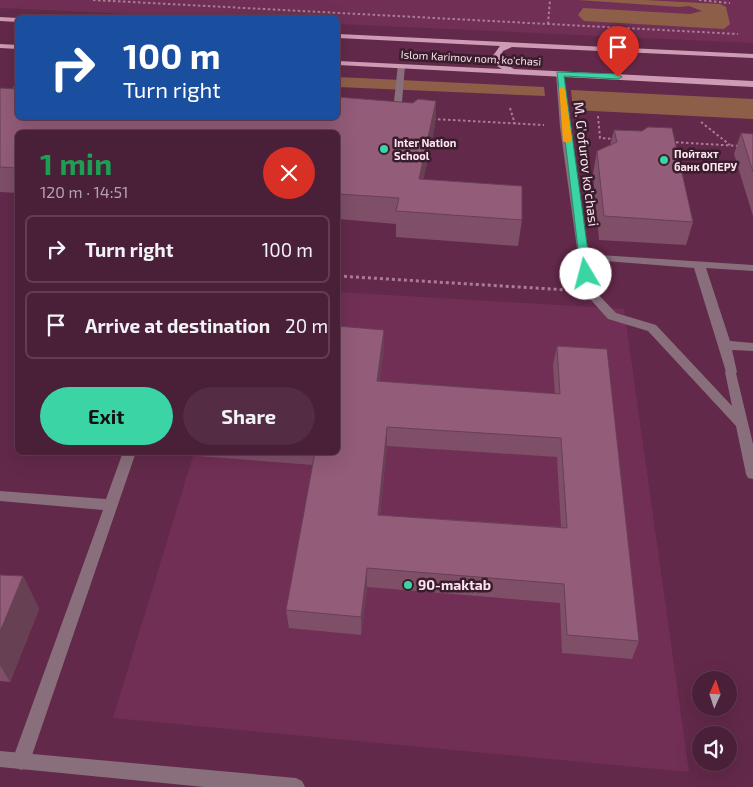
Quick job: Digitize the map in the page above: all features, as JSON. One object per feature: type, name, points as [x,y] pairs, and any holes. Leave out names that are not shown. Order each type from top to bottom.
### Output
[{"type":"main road","points":[[0,19],[15,20]]},
{"type":"main road","name":"Islom Karimov nom. ko'chasi","points":[[340,36],[753,56]]},
{"type":"main road","points":[[512,44],[500,49],[496,57],[500,64],[512,72]]},
{"type":"main road","points":[[0,46],[15,47]]},
{"type":"main road","name":"Islom Karimov nom. ko'chasi","points":[[340,63],[753,84]]},
{"type":"street","points":[[398,102],[401,66]]},
{"type":"street","name":"M. G'ofurov ko'chasi","points":[[560,74],[589,291]]},
{"type":"street","points":[[584,257],[753,268]]},
{"type":"street","points":[[699,265],[725,345],[741,423],[749,439],[753,474]]},
{"type":"street","points":[[589,291],[612,316],[652,328],[741,423]]},
{"type":"street","points":[[725,345],[753,347]]},
{"type":"street","points":[[21,761],[129,455]]},
{"type":"street","points":[[0,496],[111,505]]},
{"type":"street","points":[[0,759],[227,784],[296,787]]},
{"type":"path","points":[[93,0],[738,34]]},
{"type":"path","points":[[548,46],[550,0]]},
{"type":"path","points":[[700,0],[730,3]]},
{"type":"path","points":[[8,96],[15,87]]},
{"type":"path","points":[[510,108],[515,124]]},
{"type":"path","points":[[598,116],[600,138],[619,139]]},
{"type":"path","points":[[426,118],[566,127]]},
{"type":"path","points":[[702,122],[732,146]]},
{"type":"path","points":[[666,142],[746,146]]},
{"type":"path","points":[[340,276],[589,291]]},
{"type":"shaded area","points":[[0,0],[753,0],[753,43],[340,24],[340,15],[155,15],[0,8]]},
{"type":"shaded area","points":[[578,0],[645,0],[720,4],[726,7],[730,24],[724,29],[584,21],[578,15],[583,8],[690,14],[702,11],[689,6]]},
{"type":"shaded area","points":[[340,77],[544,87],[545,96],[340,87]]},
{"type":"shaded area","points":[[571,90],[753,99],[753,119],[573,110]]},
{"type":"shaded area","name":"90-maktab","points":[[340,292],[624,309],[689,772],[113,718],[193,455],[340,455]]},
{"type":"building","points":[[0,88],[15,89],[15,120],[340,120],[340,97],[413,103],[418,99],[436,101],[419,179],[522,186],[522,220],[396,211],[399,198],[340,194],[340,130],[15,130],[15,168],[0,167]]},
{"type":"building","points":[[648,127],[672,128],[693,222],[604,216],[597,151],[617,142],[614,130],[642,131]]},
{"type":"building","points":[[741,133],[753,134],[753,172]]},
{"type":"building","points":[[340,326],[384,330],[377,381],[560,394],[557,346],[607,349],[639,641],[567,635],[564,584],[367,568],[361,617],[286,610],[314,455],[340,455]],"holes":[[[387,427],[561,438],[567,528],[378,515]]]},
{"type":"building","points":[[0,575],[23,576],[0,632]]},
{"type":"slow traffic","points":[[562,89],[567,141]]},
{"type":"place","name":"Inter Nation School","points":[[384,149]]},
{"type":"place","name":"Пойтахт банк ОПЕРУ","points":[[664,160]]},
{"type":"place","name":"90-maktab","points":[[408,585]]},
{"type":"route","points":[[586,274],[560,74],[618,77]]}]
